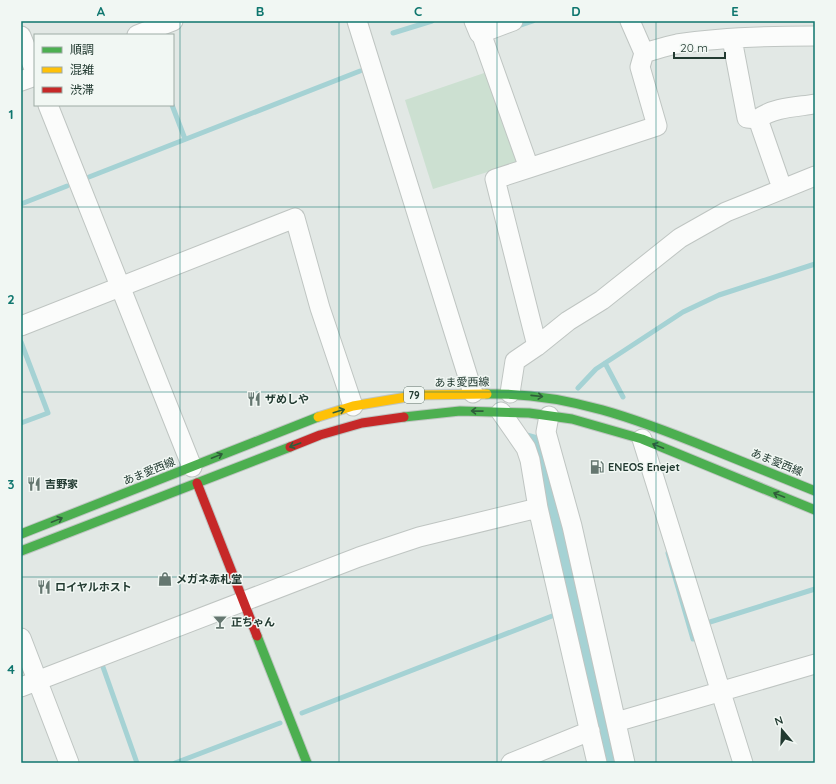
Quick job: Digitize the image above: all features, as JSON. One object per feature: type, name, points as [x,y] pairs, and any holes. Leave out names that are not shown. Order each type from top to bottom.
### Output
[{"type":"main road","name":"あま愛西線","points":[[21,551],[195,475],[314,418],[353,406],[419,395],[510,393],[575,402],[653,425],[815,491]]},
{"type":"main road","name":"あま愛西線","points":[[21,534],[195,475],[320,435],[362,424],[424,414],[460,411],[529,413],[572,419],[642,439],[815,510]]},
{"type":"main road","points":[[195,475],[307,763]]},
{"type":"main road","points":[[21,534],[38,544]]},
{"type":"street","points":[[141,29],[173,21]]},
{"type":"street","points":[[357,21],[473,393]]},
{"type":"street","points":[[512,21],[478,27],[529,168]]},
{"type":"street","points":[[537,346],[495,179],[657,126],[640,67],[644,53],[630,21]]},
{"type":"street","points":[[21,36],[34,68]]},
{"type":"street","points":[[644,53],[676,44],[732,38],[815,36]]},
{"type":"street","points":[[732,38],[747,118],[758,119],[763,115],[786,108],[815,104]]},
{"type":"street","points":[[21,82],[34,76]]},
{"type":"street","points":[[48,106],[195,475]]},
{"type":"street","points":[[758,119],[782,188]]},
{"type":"street","points":[[510,393],[515,361],[537,346],[568,321],[602,300],[680,238],[726,212],[782,188],[815,177]]},
{"type":"street","points":[[21,326],[295,218],[320,308],[353,406]]},
{"type":"street","points":[[501,412],[526,448],[530,460],[538,508],[597,763]]},
{"type":"street","points":[[549,416],[546,432],[572,526],[624,763]]},
{"type":"street","points":[[642,439],[743,763]]},
{"type":"street","points":[[29,684],[244,600],[410,539],[538,508]]},
{"type":"street","points":[[21,638],[29,684],[70,763]]},
{"type":"street","points":[[616,722],[815,664]]},
{"type":"street","points":[[511,763],[590,731]]},
{"type":"green space","points":[[490,71],[523,161],[433,189],[405,100]]},
{"type":"water","points":[[522,431],[540,436],[548,456],[620,763],[604,763],[561,575],[546,501],[538,470]]},
{"type":"waterway","points":[[393,33],[432,21]]},
{"type":"waterway","points":[[515,27],[533,21]]},
{"type":"waterway","points":[[89,177],[360,71]]},
{"type":"waterway","points":[[172,106],[185,139]]},
{"type":"waterway","points":[[21,204],[67,186]]},
{"type":"waterway","points":[[578,388],[596,369],[683,312],[719,295],[815,264]]},
{"type":"waterway","points":[[21,342],[48,413],[21,423]]},
{"type":"waterway","points":[[605,363],[623,397]]},
{"type":"waterway","points":[[668,553],[693,639]]},
{"type":"waterway","points":[[710,622],[815,589]]},
{"type":"waterway","points":[[302,713],[552,616]]},
{"type":"waterway","points":[[103,667],[137,763]]},
{"type":"waterway","points":[[175,763],[280,723]]},
{"type":"traffic: fast","points":[[487,394],[545,398],[574,403],[630,418],[684,438],[815,491]]},
{"type":"traffic: fast","points":[[404,417],[460,411],[529,413],[572,419],[642,439],[815,510]]},
{"type":"traffic: fast","points":[[21,534],[318,417]]},
{"type":"traffic: fast","points":[[21,551],[290,447]]},
{"type":"traffic: fast","points":[[257,636],[307,763]]},
{"type":"traffic: slow","points":[[318,417],[353,406],[419,395],[487,394]]},
{"type":"traffic: jam","points":[[290,447],[320,435],[362,423],[404,417]]},
{"type":"traffic: jam","points":[[197,483],[257,636]]},
{"type":"place","name":"ザめしや","points":[[254,399]]},
{"type":"place","name":"ENEOS Enejet","points":[[597,467]]},
{"type":"place","name":"吉野家","points":[[34,484]]},
{"type":"place","name":"メガネ赤札堂","points":[[165,579]]},
{"type":"place","name":"ロイヤルホスト","points":[[44,587]]},
{"type":"place","name":"正ちゃん","points":[[220,622]]}]
